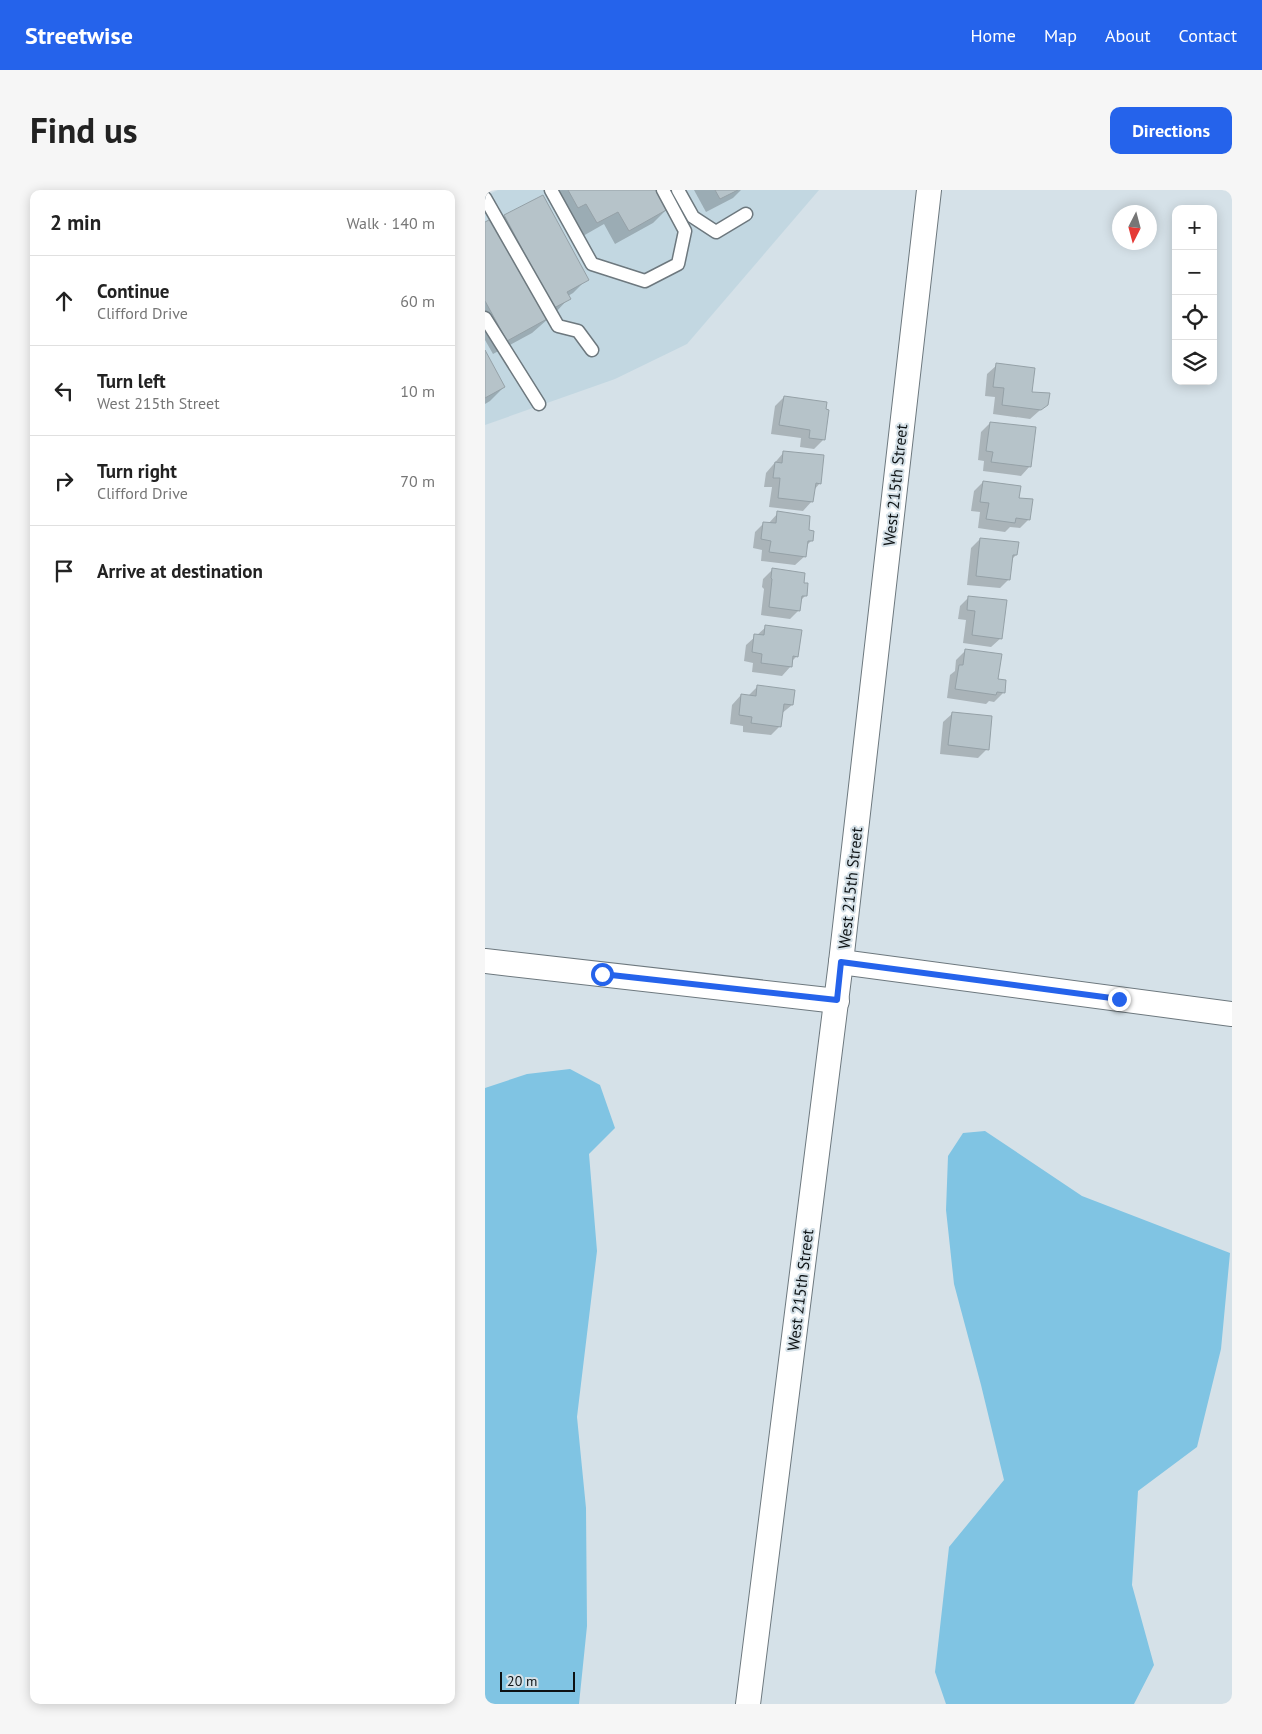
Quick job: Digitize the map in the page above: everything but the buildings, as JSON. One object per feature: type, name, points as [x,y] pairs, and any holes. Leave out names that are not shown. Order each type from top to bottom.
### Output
[{"type":"street","name":"West 215th Street","points":[[748,1704],[837,1000],[929,190]]},
{"type":"street","points":[[485,961],[837,1000]]},
{"type":"street","points":[[841,962],[1232,1014]]},
{"type":"lane","points":[[551,190],[592,264],[645,281],[678,264],[685,231],[663,190]]},
{"type":"lane","points":[[678,190],[693,217],[716,232],[746,214]]},
{"type":"lane","points":[[485,198],[557,326],[577,331],[592,350]]},
{"type":"lane","points":[[485,318],[539,404]]},
{"type":"shaded area","points":[[498,190],[819,190],[687,344],[615,379],[485,425],[485,196]]},
{"type":"shaded area","points":[[570,1069],[600,1085],[615,1128],[589,1154],[597,1251],[577,1417],[586,1508],[587,1626],[579,1704],[485,1704],[485,1088],[527,1074]]},
{"type":"shaded area","points":[[985,1131],[1082,1196],[1230,1253],[1221,1349],[1197,1447],[1138,1491],[1132,1585],[1154,1665],[1134,1704],[946,1704],[935,1672],[949,1547],[1004,1480],[954,1284],[946,1210],[948,1156],[963,1133]]},
{"type":"route","points":[[602,974],[837,1000],[841,962],[1119,999]]}]
